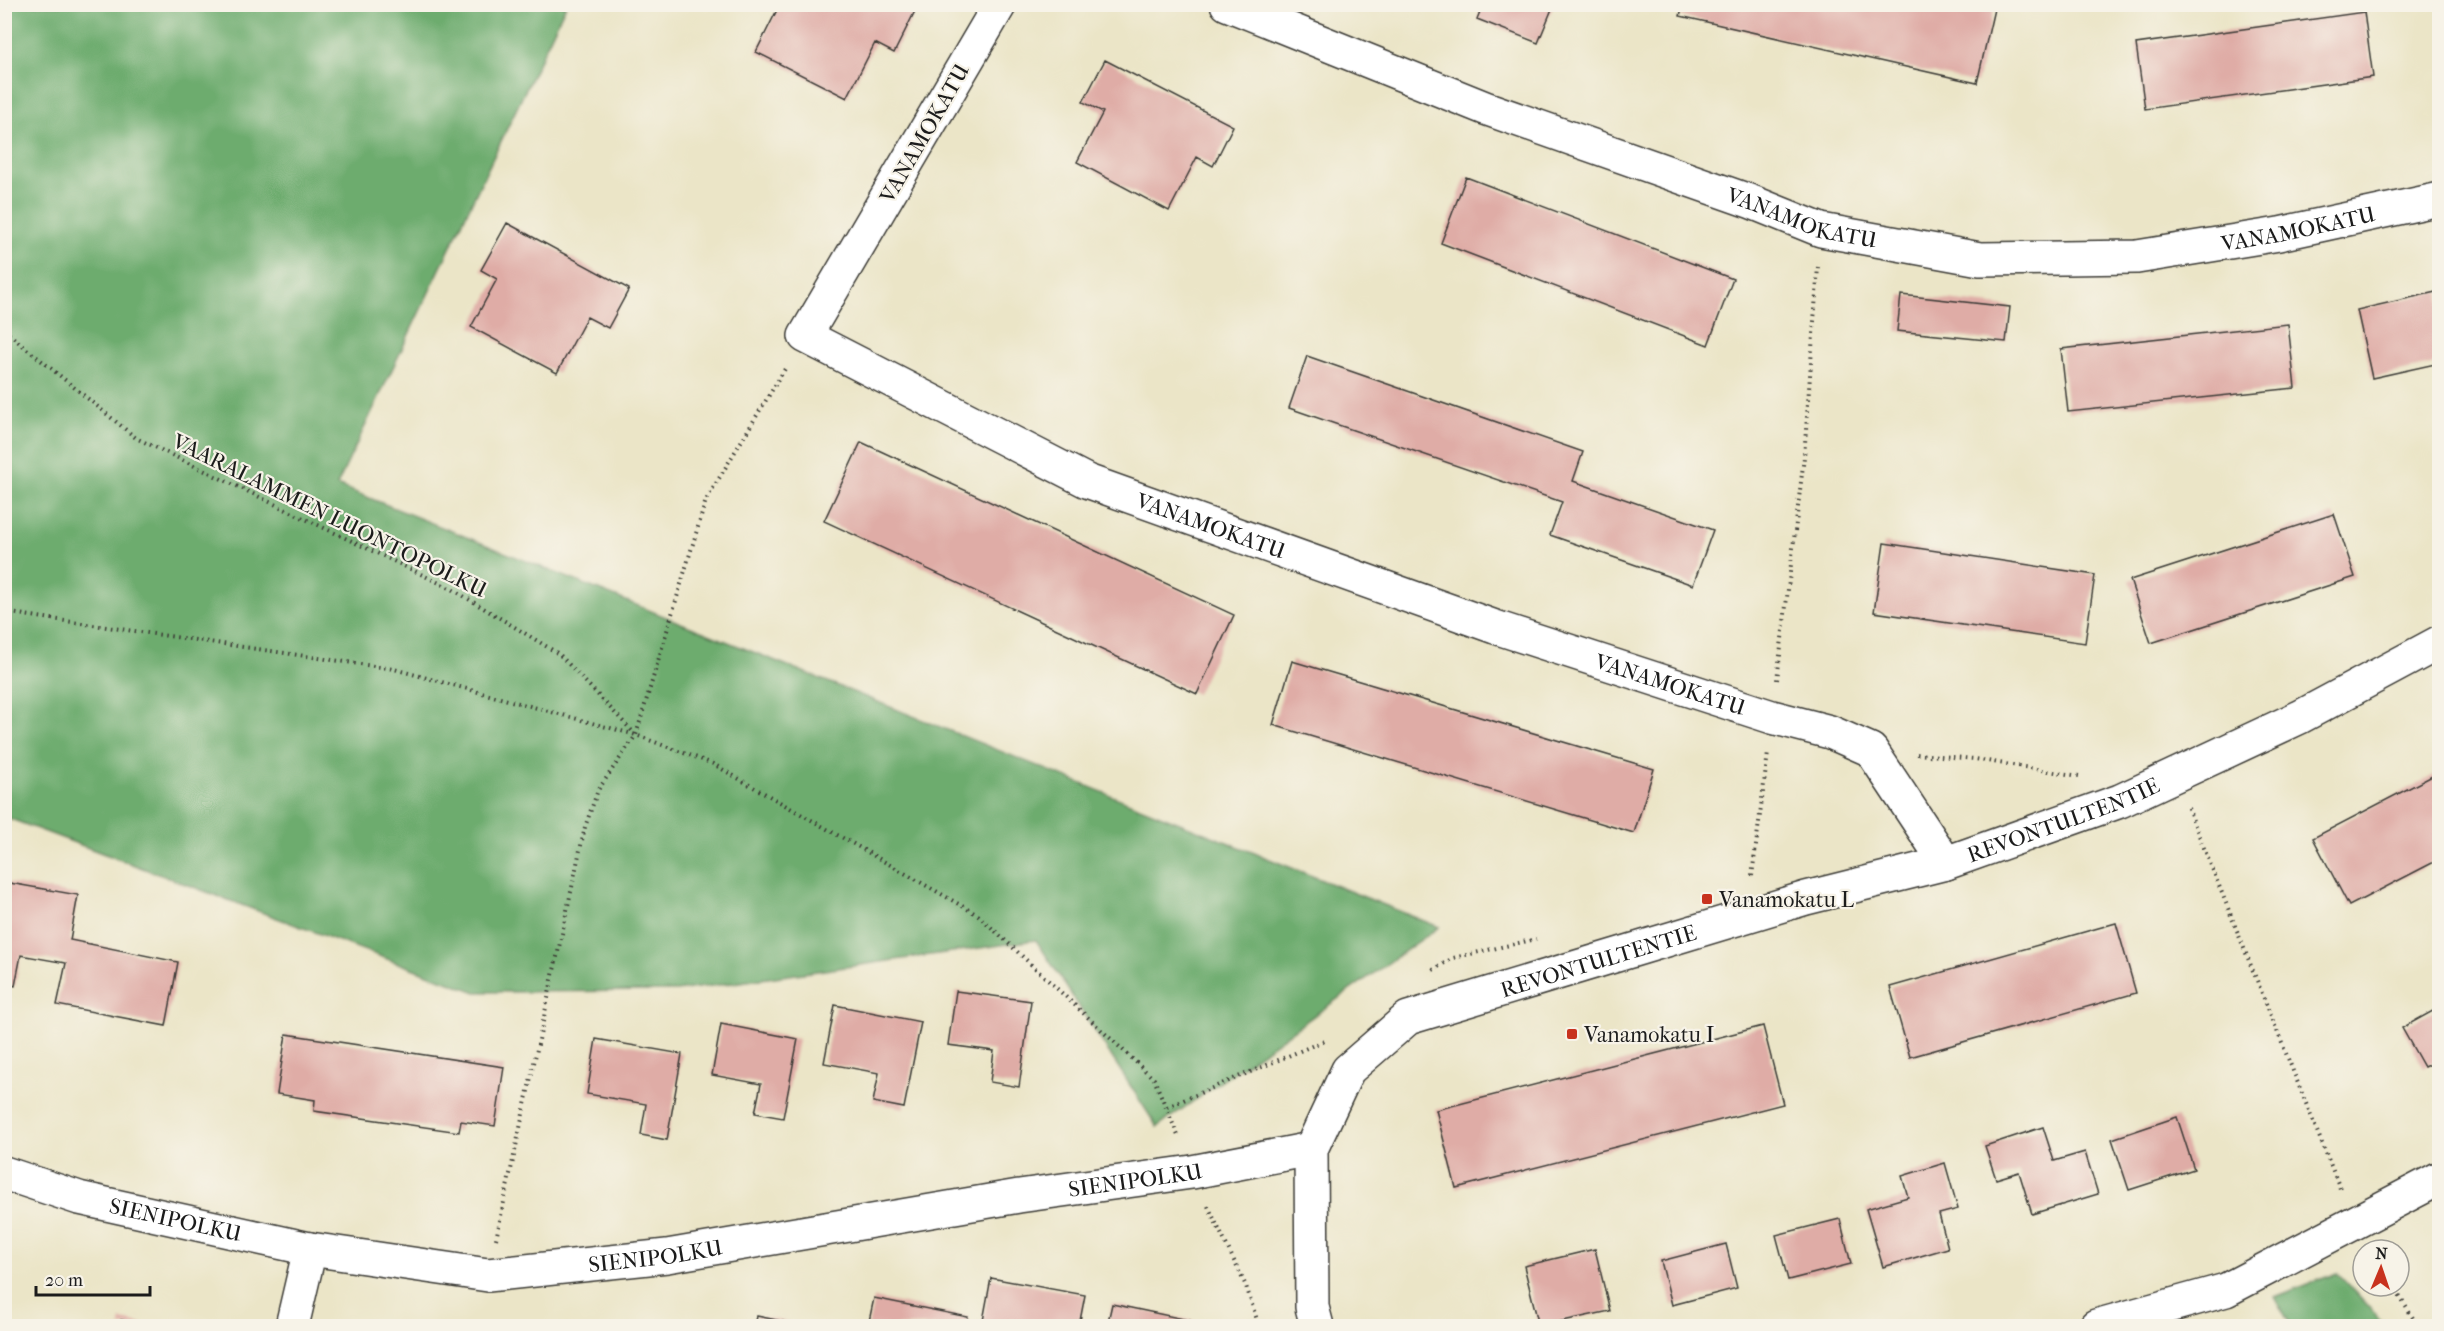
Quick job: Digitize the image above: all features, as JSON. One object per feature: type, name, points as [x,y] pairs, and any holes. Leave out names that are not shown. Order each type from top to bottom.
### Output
[{"type":"street","name":"VANAMOKATU","points":[[1000,4],[806,336],[1087,481],[1495,627],[1772,717],[1830,732],[1871,750]]},
{"type":"street","name":"VANAMOKATU","points":[[1227,4],[1485,108],[1752,202],[1821,230],[1980,259],[2137,257],[2279,234],[2439,199]]},
{"type":"street","name":"REVONTULTENTIE","points":[[1317,1326],[1312,1307],[1311,1149],[1348,1070],[1408,1018],[1806,898],[1946,863],[2120,801],[2300,717],[2439,642]]},
{"type":"street","points":[[1871,750],[1946,863]]},
{"type":"street","name":"SIENIPOLKU","points":[[4,1173],[79,1198],[310,1249],[488,1275],[667,1256],[1031,1194],[1192,1172],[1311,1149]]},
{"type":"street","points":[[2096,1326],[2226,1290],[2439,1178]]},
{"type":"street","points":[[292,1326],[310,1249]]},
{"type":"path","points":[[1751,886],[1804,458],[1821,230]]},
{"type":"path","name":"VAARALAMMEN LUONTOPOLKU","points":[[4,330],[136,438],[452,589],[559,654],[636,735]]},
{"type":"path","points":[[488,1275],[585,827],[598,790],[636,735],[706,500],[806,336]]},
{"type":"path","points":[[4,612],[394,669],[636,735],[713,764],[978,915],[1154,1079],[1192,1172],[1246,1286],[1259,1326]]},
{"type":"path","points":[[1871,750],[1976,759],[2091,778]]},
{"type":"path","points":[[2175,775],[2355,1224]]},
{"type":"path","points":[[2400,1298],[2418,1326]]},
{"type":"green space","points":[[4,5],[566,5],[337,485],[1439,927],[1157,1127],[1036,940],[676,991],[476,992],[5,817]]},
{"type":"green space","points":[[2337,1273],[2351,1288],[2351,1298],[2360,1298],[2386,1326],[2291,1326],[2275,1297]]},
{"type":"building","points":[[780,4],[908,4],[916,9],[894,53],[875,43],[847,98],[756,52]]},
{"type":"building","points":[[1483,4],[1554,4],[1538,43],[1477,19]]},
{"type":"building","points":[[1683,4],[1974,4],[1994,9],[1977,83],[1680,16]]},
{"type":"building","points":[[2364,12],[2373,77],[2145,109],[2136,44]]},
{"type":"building","points":[[1105,60],[1233,126],[1213,166],[1197,157],[1169,211],[1077,162],[1103,112],[1083,102]]},
{"type":"building","points":[[1466,177],[1733,279],[1708,345],[1441,243]]},
{"type":"building","points":[[507,223],[629,289],[608,328],[587,317],[557,373],[471,327],[497,279],[481,270]]},
{"type":"building","points":[[2440,291],[2440,363],[2372,378],[2357,310]]},
{"type":"building","points":[[1901,295],[2010,307],[2006,342],[1897,331]]},
{"type":"building","points":[[2288,324],[2295,388],[2068,412],[2061,349]]},
{"type":"building","points":[[1307,356],[1583,452],[1573,481],[1713,530],[1693,585],[1550,535],[1562,502],[1289,408]]},
{"type":"building","points":[[861,442],[1234,615],[1197,694],[824,521]]},
{"type":"building","points":[[2334,514],[2355,577],[2151,643],[2130,580]]},
{"type":"building","points":[[1884,543],[2095,575],[2085,643],[1874,612]]},
{"type":"building","points":[[1292,661],[1654,769],[1634,833],[1273,725]]},
{"type":"building","points":[[2440,772],[2440,859],[2349,906],[2313,838]]},
{"type":"building","points":[[4,882],[78,895],[70,940],[178,962],[166,1026],[57,1005],[66,963],[21,955],[15,986],[4,984]]},
{"type":"building","points":[[2116,923],[2136,993],[1910,1057],[1890,987]]},
{"type":"building","points":[[956,991],[1031,1001],[1019,1087],[990,1082],[994,1051],[948,1045]]},
{"type":"building","points":[[835,1005],[921,1022],[904,1108],[873,1102],[879,1073],[824,1063]]},
{"type":"building","points":[[2440,1007],[2440,1059],[2424,1067],[2402,1028]]},
{"type":"building","points":[[721,1024],[798,1039],[783,1118],[755,1113],[761,1084],[712,1075]]},
{"type":"building","points":[[1763,1026],[1783,1104],[1456,1188],[1436,1110]]},
{"type":"building","points":[[286,1034],[504,1067],[495,1126],[461,1121],[459,1132],[314,1111],[315,1100],[277,1094]]},
{"type":"building","points":[[596,1039],[682,1054],[667,1140],[641,1135],[646,1104],[587,1094]]},
{"type":"building","points":[[2177,1117],[2194,1169],[2129,1190],[2112,1139]]},
{"type":"building","points":[[2043,1127],[2054,1161],[2085,1152],[2098,1194],[2032,1214],[2019,1172],[1996,1179],[1985,1146]]},
{"type":"building","points":[[1945,1163],[1958,1209],[1939,1214],[1948,1248],[1883,1267],[1866,1209],[1908,1197],[1902,1176]]},
{"type":"building","points":[[1840,1219],[1851,1264],[1788,1280],[1776,1235]]},
{"type":"building","points":[[1726,1244],[1737,1288],[1672,1305],[1661,1261]]},
{"type":"building","points":[[1595,1249],[1610,1311],[1539,1326],[1524,1266]]},
{"type":"building","points":[[991,1278],[1085,1295],[1079,1326],[982,1326]]},
{"type":"building","points":[[874,1298],[968,1317],[966,1326],[868,1326]]},
{"type":"building","points":[[1112,1304],[1198,1322],[1197,1326],[1107,1326]]},
{"type":"building","points":[[757,1316],[801,1325],[801,1326],[755,1326]]},
{"type":"building","points":[[121,1320],[147,1325],[147,1326],[120,1326]]},
{"type":"place","name":"Vanamokatu L","points":[[1707,899]]},
{"type":"place","name":"Vanamokatu I","points":[[1572,1034]]}]
